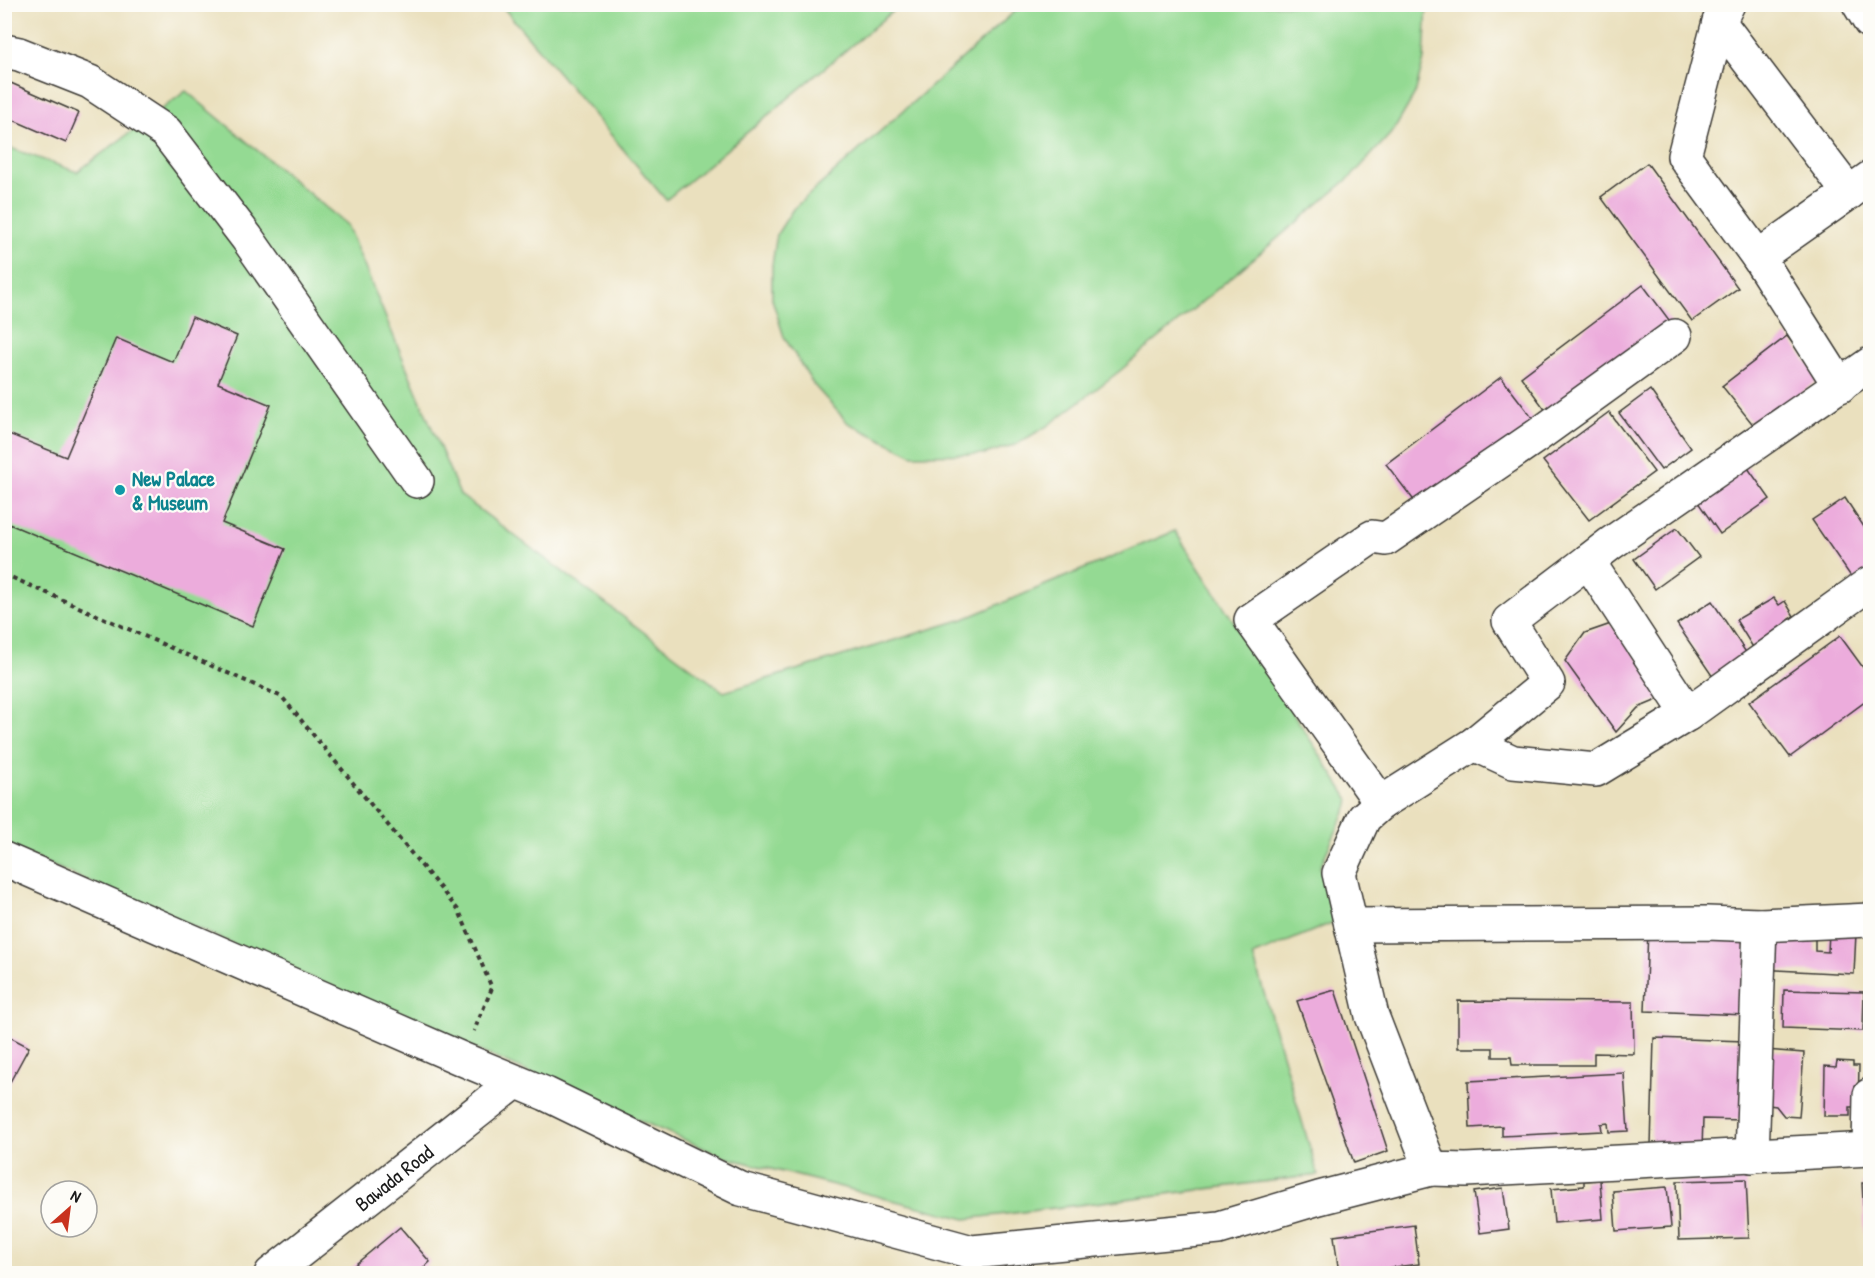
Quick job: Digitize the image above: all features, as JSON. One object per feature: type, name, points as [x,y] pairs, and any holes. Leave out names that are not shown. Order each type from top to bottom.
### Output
[{"type":"street","points":[[1859,4],[1870,22]]},
{"type":"street","points":[[1723,13],[1860,185],[1758,257]]},
{"type":"street","points":[[1723,13],[1684,156],[1758,257],[1840,386]]},
{"type":"street","points":[[4,51],[19,54],[90,82],[166,132],[247,238],[417,481]]},
{"type":"street","points":[[1381,803],[1251,620],[1372,537],[1386,539],[1538,435],[1675,336]]},
{"type":"street","points":[[1431,1169],[1372,1016],[1339,873],[1364,818],[1381,803],[1474,744],[1548,683],[1509,621],[1610,544],[1870,364]]},
{"type":"street","points":[[1588,561],[1688,714]]},
{"type":"street","points":[[1474,744],[1513,762],[1596,770],[1688,714],[1870,583]]},
{"type":"street","points":[[4,859],[546,1094],[741,1189],[972,1252],[1219,1228],[1319,1198],[1431,1169],[1466,1170],[1870,1149],[1870,1095]]},
{"type":"street","points":[[1351,926],[1707,923],[1760,925],[1870,920]]},
{"type":"street","points":[[1752,1156],[1760,925]]},
{"type":"street","name":"Bawada Road","points":[[271,1274],[515,1082]]},
{"type":"path","points":[[4,574],[282,697],[459,911],[492,988],[462,1059]]},
{"type":"green space","points":[[501,5],[900,5],[666,200]]},
{"type":"green space","points":[[1022,5],[1427,5],[1424,59],[1415,94],[1394,130],[1354,174],[1121,370],[1049,425],[1017,444],[985,454],[913,455],[848,423],[813,384],[784,337],[772,299],[772,265],[777,234],[793,209]]},
{"type":"green space","points":[[186,91],[347,225],[460,495],[724,692],[964,619],[1175,531],[1350,801],[1320,867],[1334,922],[1253,956],[1318,1175],[966,1219],[724,1157],[5,845],[5,146],[77,172]]},
{"type":"building","points":[[4,80],[79,113],[66,143],[4,116]]},
{"type":"building","points":[[1647,163],[1738,288],[1692,321],[1601,197]]},
{"type":"building","points":[[1643,285],[1675,328],[1552,419],[1521,377]]},
{"type":"building","name":"New Palace & Museum","points":[[192,317],[237,336],[218,383],[271,405],[222,523],[285,549],[253,626],[4,522],[4,432],[66,457],[116,338],[173,362]]},
{"type":"building","points":[[1787,336],[1820,379],[1755,427],[1722,386]]},
{"type":"building","points":[[1501,377],[1537,424],[1419,507],[1386,464]]},
{"type":"building","points":[[1650,390],[1691,448],[1661,470],[1619,413]]},
{"type":"building","points":[[1609,412],[1654,472],[1589,520],[1543,461]]},
{"type":"building","points":[[1743,461],[1770,499],[1720,534],[1693,495]]},
{"type":"building","points":[[1845,498],[1870,536],[1870,570],[1854,581],[1812,520]]},
{"type":"building","points":[[1677,528],[1699,557],[1655,589],[1634,559]]},
{"type":"building","points":[[1774,598],[1779,605],[1785,601],[1794,616],[1789,619],[1793,626],[1754,649],[1736,620]]},
{"type":"building","points":[[1712,601],[1749,657],[1715,680],[1677,624]]},
{"type":"building","points":[[1611,624],[1667,696],[1638,708],[1616,732],[1565,661],[1585,633]]},
{"type":"building","points":[[1840,636],[1870,677],[1870,698],[1790,757],[1749,702]]},
{"type":"building","points":[[1648,929],[1749,933],[1746,1015],[1645,1011]]},
{"type":"building","points":[[1829,932],[1856,933],[1854,974],[1756,969],[1758,934],[1815,937],[1815,951],[1828,952]]},
{"type":"building","points":[[1335,990],[1388,1151],[1354,1163],[1297,1001]]},
{"type":"building","points":[[1784,990],[1864,992],[1863,1031],[1783,1028]]},
{"type":"building","points":[[1458,1001],[1633,1002],[1634,1054],[1594,1053],[1594,1065],[1512,1065],[1511,1057],[1493,1057],[1493,1048],[1458,1048]]},
{"type":"building","points":[[4,1034],[29,1047],[4,1093]]},
{"type":"building","points":[[1654,1038],[1745,1041],[1743,1120],[1703,1119],[1702,1148],[1651,1146]]},
{"type":"building","points":[[1766,1050],[1804,1053],[1799,1117],[1784,1116],[1776,1106],[1762,1104]]},
{"type":"building","points":[[1837,1061],[1853,1062],[1853,1066],[1859,1066],[1858,1107],[1850,1107],[1850,1116],[1824,1116],[1825,1066],[1836,1067]]},
{"type":"building","points":[[1624,1073],[1628,1131],[1609,1132],[1608,1123],[1601,1124],[1602,1131],[1502,1136],[1502,1126],[1470,1128],[1468,1081]]},
{"type":"building","points":[[1746,1179],[1749,1238],[1679,1240],[1677,1181]]},
{"type":"building","points":[[1600,1180],[1603,1219],[1554,1223],[1551,1189],[1584,1186],[1584,1181]]},
{"type":"building","points":[[1862,1183],[1870,1183],[1870,1234],[1865,1235]]},
{"type":"building","points":[[1667,1187],[1671,1227],[1616,1231],[1613,1191]]},
{"type":"building","points":[[1503,1188],[1509,1229],[1480,1233],[1474,1192]]},
{"type":"building","points":[[1414,1225],[1419,1264],[1339,1274],[1334,1236]]},
{"type":"building","points":[[400,1227],[430,1262],[417,1274],[344,1274]]},
{"type":"place","name":"New Palace & Museum","points":[[120,490]]}]
